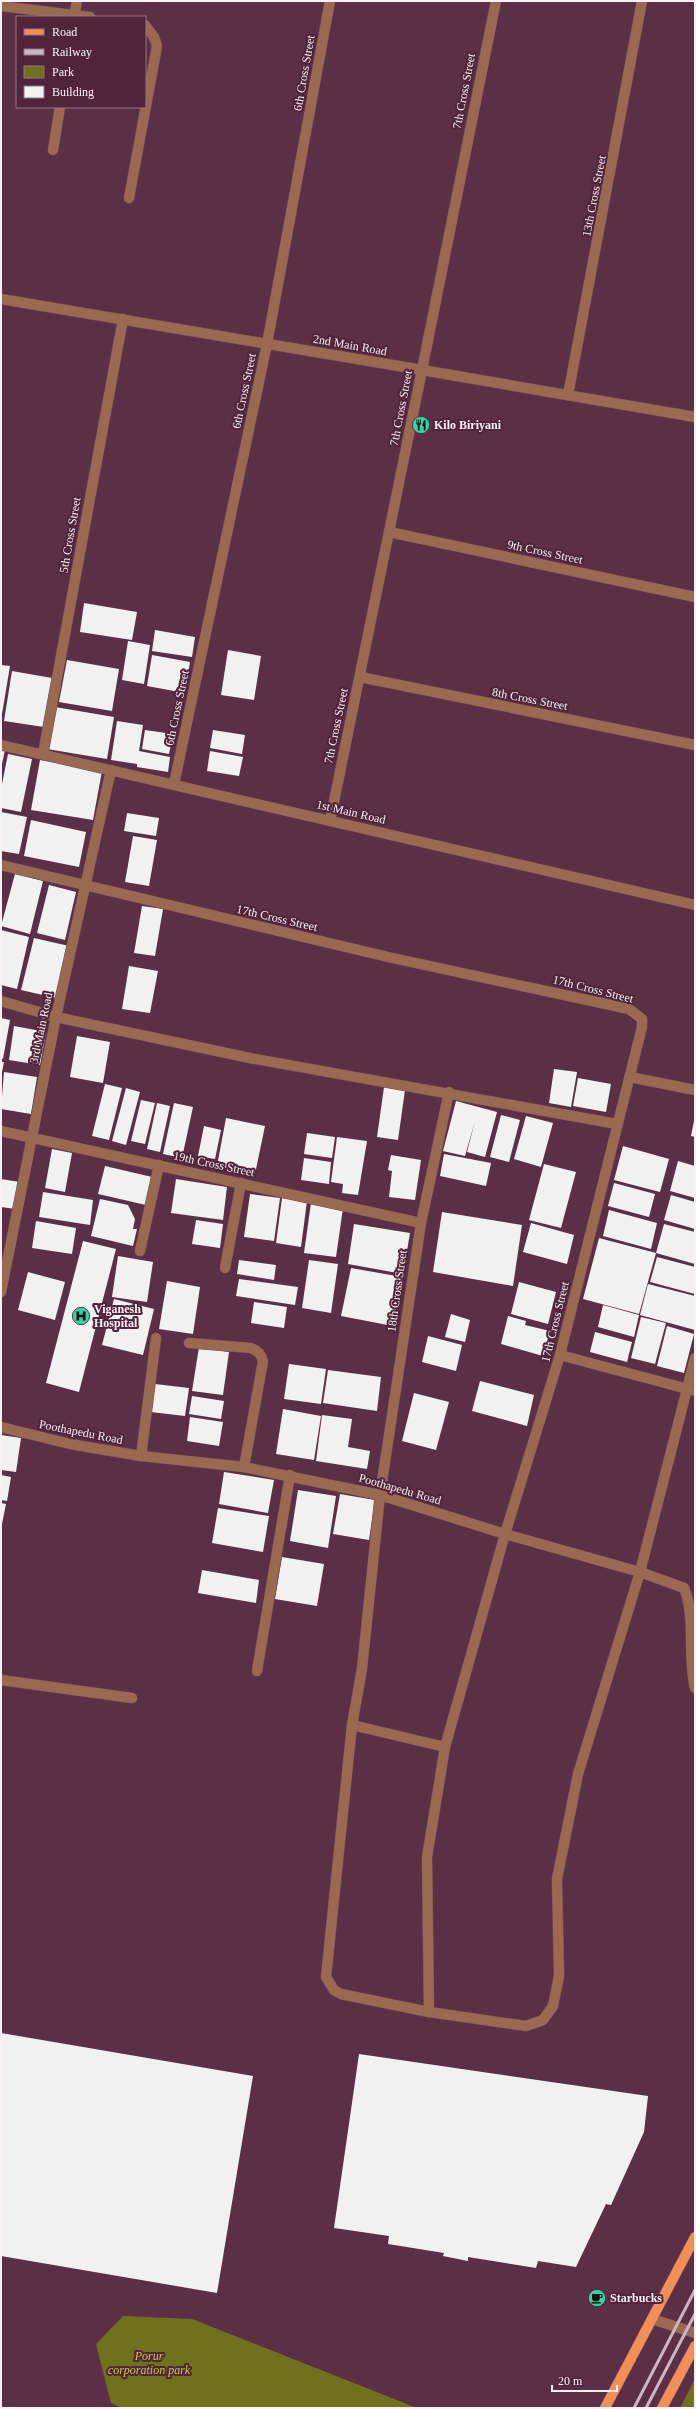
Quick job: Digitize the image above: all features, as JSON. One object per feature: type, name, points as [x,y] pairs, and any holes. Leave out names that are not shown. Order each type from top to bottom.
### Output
[{"type":"main road","points":[[605,2408],[695,2237]]},
{"type":"main road","points":[[662,2408],[695,2346]]},
{"type":"street","points":[[1,6],[75,16],[77,1]]},
{"type":"street","name":"6th Cross Street","points":[[174,784],[267,344],[330,1]]},
{"type":"street","name":"7th Cross Street","points":[[330,821],[496,1]]},
{"type":"street","name":"13th Cross Street","points":[[568,395],[642,1]]},
{"type":"street","points":[[146,26],[154,37],[157,46],[146,106]]},
{"type":"street","points":[[53,150],[60,108]]},
{"type":"street","points":[[129,198],[146,108]]},
{"type":"street","name":"2nd Main Road","points":[[1,298],[695,417]]},
{"type":"street","name":"5th Cross Street","points":[[43,754],[123,319]]},
{"type":"street","name":"9th Cross Street","points":[[389,532],[695,597]]},
{"type":"street","name":"8th Cross Street","points":[[360,677],[695,745]]},
{"type":"street","name":"1st Main Road","points":[[1,745],[695,905]]},
{"type":"street","name":"3rd Main Road","points":[[1,1292],[56,1017],[111,770]]},
{"type":"street","points":[[1,865],[86,887]]},
{"type":"street","name":"17th Cross Street","points":[[86,887],[381,956],[629,1009],[642,1018],[642,1027],[630,1077],[560,1355],[505,1534],[445,1747],[427,1857],[429,2012]]},
{"type":"street","points":[[1,1001],[56,1017],[250,1058],[449,1092],[617,1124]]},
{"type":"street","points":[[630,1077],[695,1090]]},
{"type":"street","name":"18th Cross Street","points":[[449,1092],[421,1223],[380,1495],[362,1668],[352,1725],[326,1977],[334,1990],[341,1994],[429,2012],[526,2026],[543,2020],[553,2006],[559,1976],[558,1871],[578,1774],[640,1572],[691,1390],[695,1358]]},
{"type":"street","name":"19th Cross Street","points":[[1,1131],[421,1223]]},
{"type":"street","points":[[140,1251],[159,1165]]},
{"type":"street","points":[[225,1268],[241,1183]]},
{"type":"street","points":[[141,1456],[156,1338]]},
{"type":"street","points":[[189,1343],[251,1348],[258,1351],[262,1356],[263,1361],[244,1467]]},
{"type":"street","points":[[560,1355],[691,1390]]},
{"type":"street","name":"Poothapedu Road","points":[[1,1427],[35,1437],[141,1456],[244,1467],[290,1475],[380,1495],[505,1534],[640,1572],[684,1588],[694,1607],[692,1676],[695,1688]]},
{"type":"street","points":[[257,1671],[290,1475]]},
{"type":"street","points":[[1,1680],[132,1698]]},
{"type":"street","points":[[352,1725],[445,1747]]},
{"type":"street","points":[[652,2319],[695,2333]]},
{"type":"green space","name":"Porur corporation park","points":[[123,2316],[192,2319],[417,2408],[122,2408],[111,2403],[96,2344]]},
{"type":"green space","points":[[695,2379],[695,2408],[680,2408]]},
{"type":"building","points":[[84,603],[137,612],[132,640],[80,632]]},
{"type":"building","points":[[155,630],[195,637],[192,657],[152,651]]},
{"type":"building","points":[[128,641],[150,645],[144,684],[122,680]]},
{"type":"building","points":[[228,650],[261,656],[254,700],[221,695]]},
{"type":"building","points":[[152,655],[190,662],[185,693],[147,686]]},
{"type":"building","points":[[67,660],[119,669],[112,711],[59,702]]},
{"type":"building","points":[[1,665],[10,666],[2,714],[1,714]]},
{"type":"building","points":[[12,671],[52,678],[44,727],[4,721]]},
{"type":"building","points":[[55,707],[114,717],[107,759],[47,749]]},
{"type":"building","points":[[117,721],[143,725],[139,751],[170,757],[168,772],[137,767],[137,764],[111,760]]},
{"type":"building","points":[[145,730],[173,734],[169,754],[142,749]]},
{"type":"building","points":[[213,730],[245,735],[242,754],[210,748]]},
{"type":"building","points":[[1,749],[5,750],[2,764],[1,764]]},
{"type":"building","points":[[210,751],[243,757],[239,776],[207,771]]},
{"type":"building","points":[[8,754],[32,759],[21,812],[1,808],[1,789]]},
{"type":"building","points":[[40,760],[102,771],[93,820],[31,810]]},
{"type":"building","points":[[1,812],[27,817],[19,854],[1,851]]},
{"type":"building","points":[[127,813],[159,818],[156,836],[124,831]]},
{"type":"building","points":[[31,820],[86,832],[79,867],[24,856]]},
{"type":"building","points":[[133,836],[157,840],[149,886],[125,882]]},
{"type":"building","points":[[15,874],[43,881],[30,934],[1,926]]},
{"type":"building","points":[[49,885],[76,892],[65,940],[37,933]]},
{"type":"building","points":[[142,906],[163,909],[155,956],[134,953]]},
{"type":"building","points":[[1,930],[29,937],[17,989],[1,985]]},
{"type":"building","points":[[34,938],[69,946],[56,998],[21,990]]},
{"type":"building","points":[[129,966],[158,971],[150,1013],[122,1009]]},
{"type":"building","points":[[1,1018],[10,1020],[3,1059],[1,1058]]},
{"type":"building","points":[[14,1026],[46,1032],[40,1065],[9,1060]]},
{"type":"building","points":[[77,1036],[110,1042],[103,1083],[70,1077]]},
{"type":"building","points":[[1,1062],[4,1062],[2,1072],[1,1072]]},
{"type":"building","points":[[554,1069],[577,1072],[571,1107],[549,1103]]},
{"type":"building","points":[[4,1072],[37,1077],[31,1114],[1,1109]]},
{"type":"building","points":[[578,1078],[611,1084],[606,1112],[573,1106]]},
{"type":"building","points":[[105,1084],[122,1088],[109,1140],[92,1136]]},
{"type":"building","points":[[384,1087],[405,1090],[398,1140],[377,1137]]},
{"type":"building","points":[[126,1088],[140,1092],[126,1145],[112,1141]]},
{"type":"building","points":[[141,1100],[155,1103],[145,1144],[131,1141]]},
{"type":"building","points":[[456,1101],[497,1112],[485,1157],[467,1152],[475,1121],[465,1156],[443,1151]]},
{"type":"building","points":[[157,1103],[170,1106],[160,1152],[147,1149]]},
{"type":"building","points":[[174,1103],[193,1107],[182,1158],[163,1154]]},
{"type":"building","points":[[501,1115],[520,1120],[509,1162],[490,1157]]},
{"type":"building","points":[[526,1116],[553,1123],[541,1167],[514,1159]]},
{"type":"building","points":[[695,1116],[695,1137],[691,1136]]},
{"type":"building","points":[[226,1118],[265,1126],[255,1174],[217,1166]]},
{"type":"building","points":[[204,1126],[221,1130],[215,1159],[198,1156]]},
{"type":"building","points":[[307,1133],[335,1137],[332,1158],[304,1154]]},
{"type":"building","points":[[337,1137],[367,1141],[358,1195],[342,1193],[343,1184],[331,1182]]},
{"type":"building","points":[[623,1146],[669,1159],[660,1192],[614,1180]]},
{"type":"building","points":[[52,1149],[72,1153],[65,1192],[45,1188]]},
{"type":"building","points":[[444,1154],[491,1163],[486,1186],[440,1176]]},
{"type":"building","points":[[391,1155],[421,1160],[415,1200],[389,1197],[392,1171],[388,1170]]},
{"type":"building","points":[[304,1158],[331,1162],[329,1184],[301,1180]]},
{"type":"building","points":[[678,1161],[695,1166],[695,1198],[670,1191]]},
{"type":"building","points":[[544,1164],[576,1172],[561,1228],[529,1220]]},
{"type":"building","points":[[105,1166],[152,1177],[146,1205],[98,1194]]},
{"type":"building","points":[[1,1179],[20,1182],[15,1209],[1,1207]]},
{"type":"building","points":[[176,1179],[227,1187],[223,1220],[171,1213]]},
{"type":"building","points":[[614,1183],[655,1194],[649,1217],[608,1206]]},
{"type":"building","points":[[43,1192],[93,1200],[90,1225],[39,1217]]},
{"type":"building","points":[[250,1194],[280,1198],[274,1241],[244,1237]]},
{"type":"building","points":[[671,1195],[695,1202],[695,1229],[664,1220]]},
{"type":"building","points":[[282,1198],[307,1201],[301,1247],[276,1243]]},
{"type":"building","points":[[100,1199],[128,1205],[135,1219],[133,1229],[137,1229],[133,1246],[91,1236]]},
{"type":"building","points":[[311,1203],[343,1208],[336,1257],[304,1253]]},
{"type":"building","points":[[609,1210],[657,1223],[651,1249],[603,1236]]},
{"type":"building","points":[[442,1212],[522,1225],[513,1286],[433,1272]]},
{"type":"building","points":[[196,1220],[223,1224],[220,1248],[192,1244]]},
{"type":"building","points":[[36,1221],[76,1228],[72,1254],[32,1248]]},
{"type":"building","points":[[531,1223],[574,1235],[567,1264],[523,1252]]},
{"type":"building","points":[[354,1224],[410,1233],[403,1274],[348,1264]]},
{"type":"building","points":[[664,1224],[695,1232],[695,1264],[656,1253]]},
{"type":"building","points":[[599,1238],[656,1253],[639,1314],[583,1299]]},
{"type":"building","name":"Viganesh Hospital","points":[[83,1241],[116,1249],[79,1392],[46,1383]]},
{"type":"building","points":[[118,1256],[153,1262],[147,1302],[112,1297]]},
{"type":"building","points":[[657,1257],[695,1267],[695,1294],[650,1282]]},
{"type":"building","points":[[239,1260],[276,1265],[274,1280],[237,1274]]},
{"type":"building","points":[[309,1260],[338,1264],[331,1313],[302,1308]]},
{"type":"building","points":[[351,1268],[402,1277],[393,1326],[341,1316]]},
{"type":"building","points":[[28,1272],[65,1282],[55,1320],[18,1310]]},
{"type":"building","points":[[239,1279],[298,1287],[295,1305],[236,1296]]},
{"type":"building","points":[[167,1281],[200,1287],[193,1334],[159,1329]]},
{"type":"building","points":[[519,1282],[556,1292],[548,1324],[511,1314]]},
{"type":"building","points":[[648,1284],[695,1296],[695,1330],[640,1315]]},
{"type":"building","points":[[114,1299],[154,1309],[143,1355],[102,1345]]},
{"type":"building","points":[[254,1302],[287,1307],[284,1328],[251,1323]]},
{"type":"building","points":[[603,1305],[639,1315],[634,1337],[598,1327]]},
{"type":"building","points":[[451,1314],[470,1320],[465,1342],[445,1337]]},
{"type":"building","points":[[508,1316],[526,1321],[525,1325],[550,1331],[543,1356],[501,1344]]},
{"type":"building","points":[[641,1317],[666,1323],[655,1364],[631,1358]]},
{"type":"building","points":[[667,1326],[694,1334],[684,1373],[657,1366]]},
{"type":"building","points":[[595,1332],[632,1342],[627,1362],[590,1352]]},
{"type":"building","points":[[428,1336],[462,1345],[456,1371],[422,1362]]},
{"type":"building","points":[[199,1347],[229,1352],[223,1395],[192,1391]]},
{"type":"building","points":[[289,1364],[326,1369],[321,1404],[284,1399]]},
{"type":"building","points":[[328,1370],[381,1377],[377,1411],[323,1403]]},
{"type":"building","points":[[480,1381],[534,1395],[527,1426],[472,1411]]},
{"type":"building","points":[[155,1384],[189,1388],[185,1416],[151,1412]]},
{"type":"building","points":[[414,1393],[449,1402],[436,1450],[402,1441]]},
{"type":"building","points":[[192,1396],[224,1401],[221,1419],[189,1414]]},
{"type":"building","points":[[283,1409],[321,1416],[314,1460],[276,1454]]},
{"type":"building","points":[[322,1415],[352,1419],[348,1447],[370,1451],[367,1469],[316,1461]]},
{"type":"building","points":[[190,1417],[223,1422],[219,1446],[187,1441]]},
{"type":"building","points":[[1,1435],[21,1438],[16,1472],[1,1470]]},
{"type":"building","points":[[224,1472],[274,1480],[268,1513],[219,1504]]},
{"type":"building","points":[[1,1475],[11,1477],[7,1501],[1,1500]]},
{"type":"building","points":[[298,1490],[336,1496],[328,1548],[290,1541]]},
{"type":"building","points":[[340,1494],[375,1500],[369,1540],[333,1534]]},
{"type":"building","points":[[1,1503],[6,1504],[2,1524],[1,1524]]},
{"type":"building","points":[[218,1508],[269,1516],[263,1552],[212,1543]]},
{"type":"building","points":[[282,1557],[324,1564],[317,1606],[275,1599]]},
{"type":"building","points":[[202,1570],[259,1580],[256,1603],[198,1593]]},
{"type":"building","points":[[1,2033],[253,2076],[217,2293],[1,2256]]},
{"type":"building","points":[[359,2054],[648,2096],[644,2132],[611,2205],[606,2204],[576,2267],[538,2261],[536,2268],[468,2257],[468,2261],[443,2256],[444,2253],[388,2244],[389,2236],[334,2228]]},
{"type":"railway","points":[[634,2408],[695,2290]]},
{"type":"railway","points":[[646,2408],[695,2314]]},
{"type":"place","name":"Kilo Biriyani","points":[[421,425]]},
{"type":"place","name":"Viganesh Hospital","points":[[81,1316]]},
{"type":"place","name":"Starbucks","points":[[597,2298]]}]
